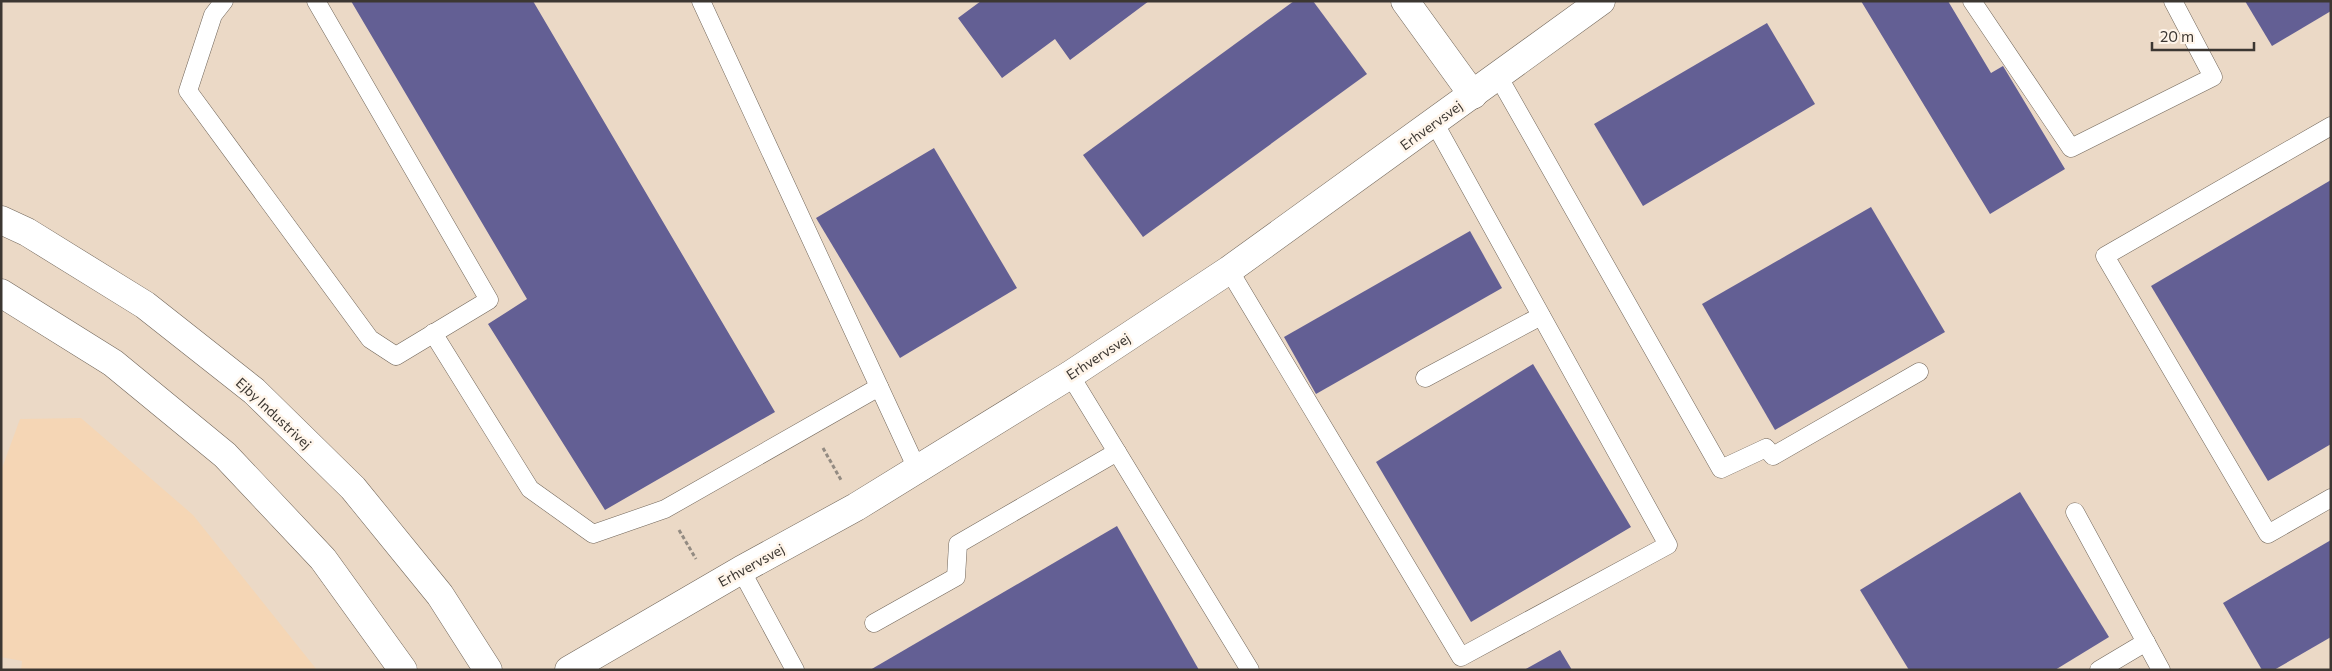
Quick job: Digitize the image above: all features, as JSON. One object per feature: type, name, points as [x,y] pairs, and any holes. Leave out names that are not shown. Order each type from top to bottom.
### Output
[{"type":"street","points":[[1405,1],[1472,95]]},
{"type":"street","name":"Erhvervsvej","points":[[569,670],[741,570],[856,507],[1070,375],[1229,270],[1602,1]]},
{"type":"street","name":"Ejby Industrivej","points":[[1,220],[27,232],[145,305],[254,391],[353,488],[440,595],[488,670]]},
{"type":"street","points":[[1,293],[113,363],[225,455],[323,559],[403,670]]},
{"type":"lane","points":[[224,1],[213,15],[188,91],[370,339],[396,356],[489,300],[316,1]]},
{"type":"lane","points":[[701,1],[918,470]]},
{"type":"lane","points":[[1972,1],[2071,148],[2213,77],[2173,1]]},
{"type":"lane","points":[[1498,76],[1721,469],[1766,448],[1773,456],[1919,372]]},
{"type":"lane","points":[[1229,270],[1461,657],[1668,545],[1434,122]]},
{"type":"lane","points":[[2331,126],[2104,256],[2268,534],[2331,498]]},
{"type":"lane","points":[[1425,378],[1541,316]]},
{"type":"lane","points":[[433,333],[530,489],[593,534],[665,509],[879,387]]},
{"type":"lane","points":[[1070,375],[1250,670]]},
{"type":"lane","points":[[874,623],[956,577],[958,544],[1117,452]]},
{"type":"lane","points":[[2075,512],[2161,670]]},
{"type":"lane","points":[[741,570],[795,670]]},
{"type":"lane","points":[[2099,670],[2146,642]]},
{"type":"path","points":[[810,426],[856,507]]},
{"type":"path","points":[[665,509],[713,586]]},
{"type":"shaded area","points":[[1,1],[2331,1],[2331,670],[1,670]]},
{"type":"shaded area","points":[[81,418],[193,515],[317,670],[21,670],[22,661],[1,657],[1,471],[20,419]]},
{"type":"building","points":[[351,1],[533,1],[775,412],[605,510],[488,324],[527,299]]},
{"type":"building","points":[[981,1],[1149,1],[1070,60],[1055,39],[1002,78],[958,18]]},
{"type":"building","points":[[1294,1],[1313,1],[1367,74],[1143,237],[1083,155]]},
{"type":"building","points":[[1861,1],[1948,1],[1991,73],[2003,66],[2065,169],[1990,214]]},
{"type":"building","points":[[2245,1],[2331,1],[2331,11],[2272,46]]},
{"type":"building","points":[[1767,23],[1815,104],[1643,206],[1594,124]]},
{"type":"building","points":[[934,148],[1017,288],[900,358],[816,218]]},
{"type":"building","points":[[2331,180],[2331,444],[2268,481],[2151,286]]},
{"type":"building","points":[[1871,207],[1945,332],[1775,430],[1702,304]]},
{"type":"building","points":[[1470,231],[1502,288],[1316,394],[1284,337]]},
{"type":"building","points":[[1533,364],[1631,527],[1471,622],[1376,462]]},
{"type":"building","points":[[2020,492],[2109,637],[2055,670],[1909,670],[1860,590]]},
{"type":"building","points":[[1117,526],[1199,670],[870,670]]},
{"type":"building","points":[[2331,540],[2331,637],[2274,670],[2262,670],[2223,603]]},
{"type":"building","points":[[1560,650],[1572,670],[1524,670]]}]
